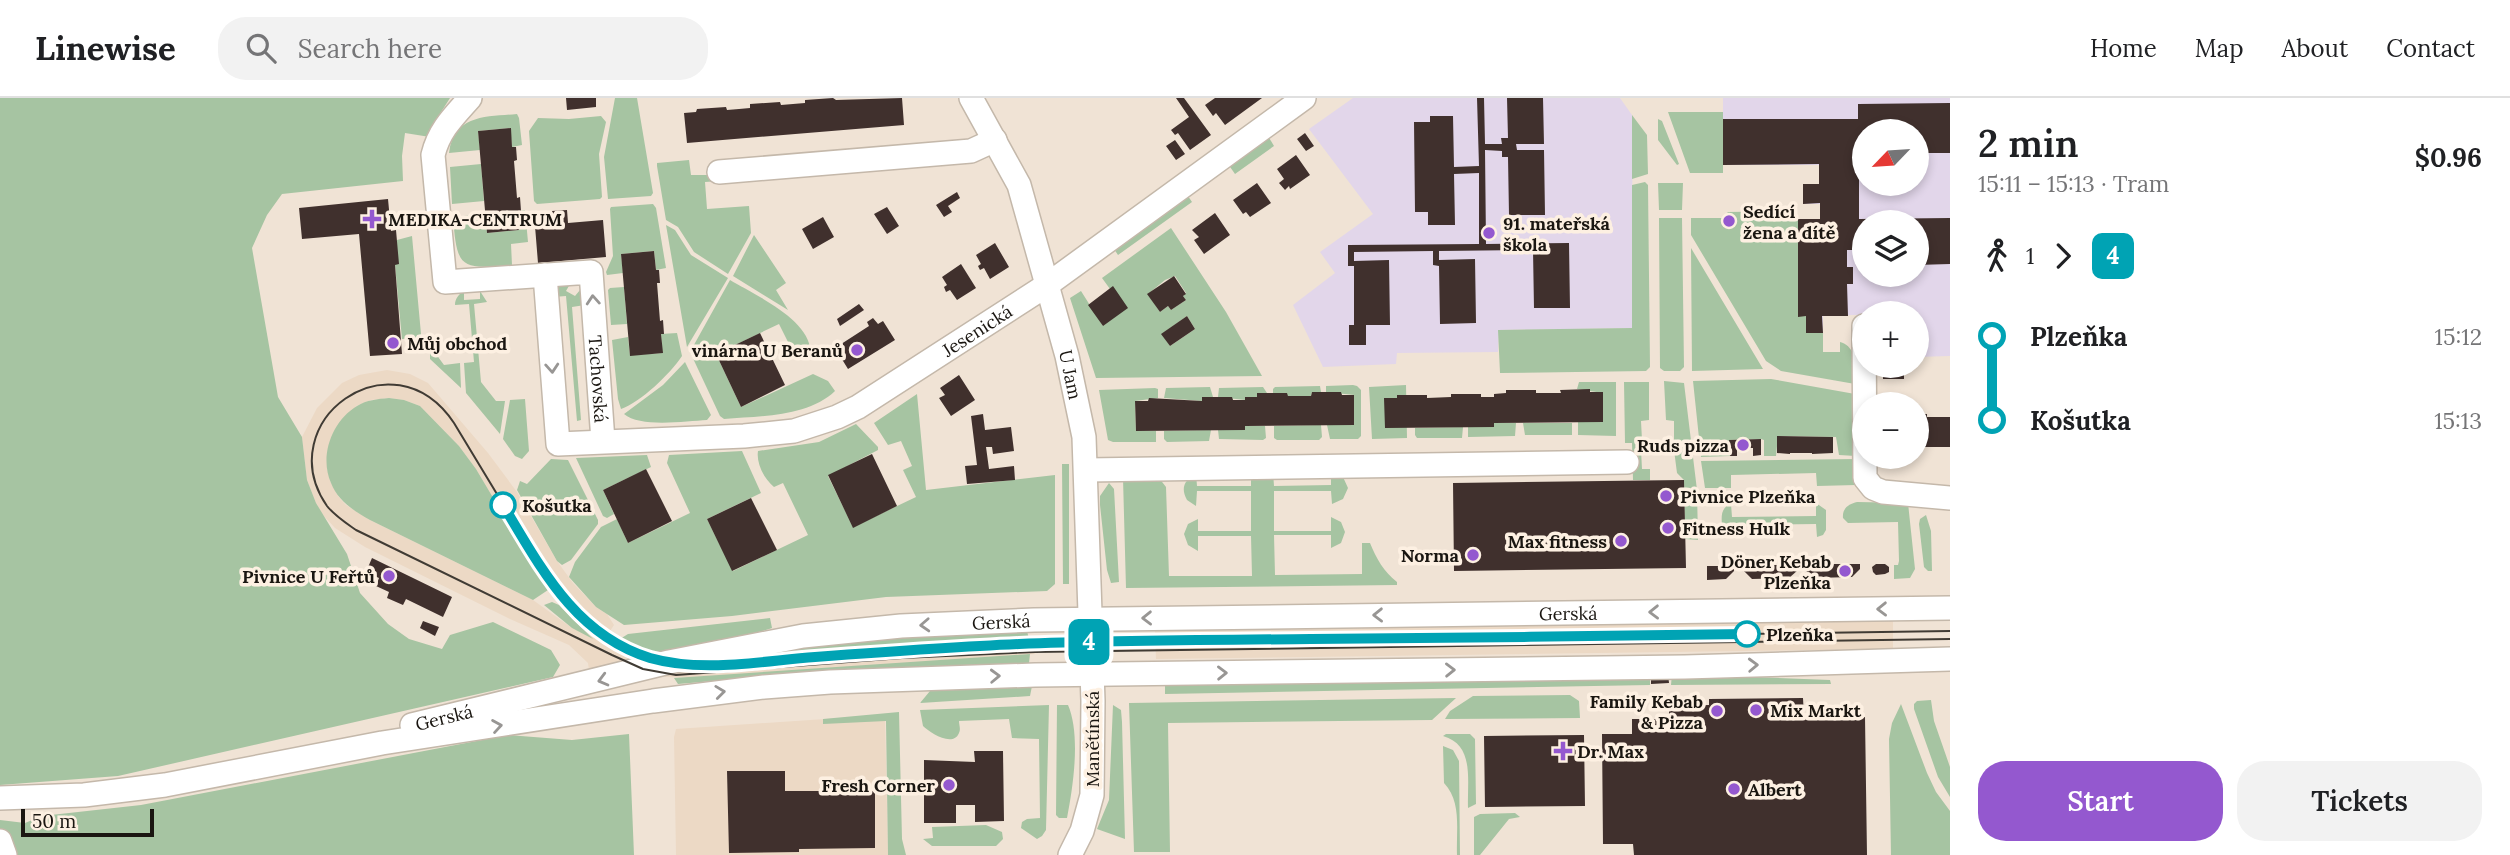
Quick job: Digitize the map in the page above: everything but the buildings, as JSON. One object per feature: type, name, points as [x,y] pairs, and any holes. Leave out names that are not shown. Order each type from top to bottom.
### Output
[{"type":"street","name":"Tachovská","points":[[470,98],[444,127],[436,141],[433,155],[445,282],[545,275],[591,272],[603,441],[558,444],[545,275]]},
{"type":"street","name":"U Jam","points":[[971,98],[1019,185],[1073,384],[1084,437],[1087,470],[1091,620]]},
{"type":"street","name":"Jesenická","points":[[603,441],[794,431],[858,407],[1047,285],[1304,98]]},
{"type":"street","points":[[719,172],[971,151],[995,140]]},
{"type":"street","points":[[1864,378],[1865,478],[1873,488],[1883,492],[1950,498]]},
{"type":"street","points":[[1087,470],[1627,462]]},
{"type":"street","name":"Gerská","points":[[236,770],[669,662],[803,636],[901,626],[1091,620],[1950,608]]},
{"type":"street","name":"Manětínská","points":[[1070,855],[1082,831],[1092,796],[1091,620]]},
{"type":"street","name":"Gerská","points":[[0,798],[84,795],[165,785],[382,743],[653,701],[764,687],[886,679],[1092,674],[1685,667],[1950,659]]},
{"type":"street","points":[[0,841],[5,855]]},
{"type":"shaded area","name":"91. mateřská škola","points":[[1353,98],[1620,98],[1632,115],[1633,328],[1499,330],[1498,352],[1397,353],[1396,364],[1323,367],[1293,305],[1335,273],[1320,252],[1373,214],[1309,129]]},
{"type":"shaded area","points":[[1723,98],[1950,98],[1950,356],[1929,357],[1929,301],[1852,301],[1852,315],[1823,316],[1823,333],[1806,333],[1798,317],[1798,219],[1820,219],[1820,204],[1803,204],[1803,184],[1819,184],[1819,165],[1723,165]]},
{"type":"shaded area","points":[[387,370],[410,374],[428,383],[488,453],[517,492],[573,583],[596,607],[607,614],[614,625],[610,631],[620,639],[651,651],[669,651],[589,670],[588,663],[569,645],[510,619],[365,547],[335,528],[322,514],[307,480],[302,437],[317,408],[342,383],[359,375]],"holes":[[[371,400],[404,400],[420,406],[459,446],[476,469],[548,590],[564,611],[593,637],[572,628],[533,600],[370,520],[346,505],[338,496],[327,469],[356,406]]]},
{"type":"shaded area","points":[[1893,618],[1893,649],[1156,659],[1155,631],[1703,624]]},
{"type":"shaded area","points":[[1034,639],[1035,654],[696,678],[665,677],[663,670],[802,653]]},
{"type":"shaded area","points":[[885,715],[888,855],[676,855],[676,729]]},
{"type":"green space","points":[[0,98],[450,98],[436,120],[430,137],[405,133],[403,181],[282,194],[267,215],[252,248],[278,397],[302,437],[307,480],[316,503],[347,554],[360,593],[388,624],[409,639],[442,649],[450,635],[493,622],[551,650],[560,665],[553,677],[118,776],[0,785]]},
{"type":"green space","points":[[615,98],[637,98],[653,193],[651,196],[608,199],[604,157]]},
{"type":"green space","points":[[1668,112],[1723,112],[1723,173],[1690,173]]},
{"type":"green space","points":[[517,114],[522,145],[512,147],[510,128],[478,131],[480,150],[449,153],[452,140],[465,124],[484,117]]},
{"type":"green space","points":[[1632,115],[1647,135],[1648,174],[1632,179]]},
{"type":"green space","points":[[601,116],[606,122],[599,154],[602,197],[537,204],[534,201],[529,131],[538,118]]},
{"type":"green space","points":[[1658,119],[1662,121],[1679,164],[1677,165],[1658,140]]},
{"type":"green space","points":[[1268,136],[1274,146],[1235,174],[1228,164]]},
{"type":"green space","points":[[689,160],[691,175],[713,175],[719,181],[705,182],[707,209],[749,206],[751,233],[728,274],[694,252],[678,227],[666,220],[657,163]]},
{"type":"green space","points":[[481,164],[484,201],[452,204],[450,167]]},
{"type":"green space","points":[[1645,182],[1648,185],[1650,367],[1646,371],[1500,373],[1498,330],[1632,328],[1632,185]]},
{"type":"green space","points":[[1658,183],[1683,183],[1682,210],[1659,210]]},
{"type":"green space","points":[[1188,196],[1192,202],[1118,255],[1114,249]]},
{"type":"green space","points":[[653,204],[656,208],[666,268],[656,270],[654,251],[621,254],[623,273],[607,275],[613,256],[611,207]]},
{"type":"green space","points":[[525,210],[528,242],[511,244],[512,265],[472,266],[460,257],[453,217],[485,214],[487,233],[519,230],[518,211]]},
{"type":"green space","points":[[1795,211],[1798,219],[1798,316],[1806,316],[1806,333],[1823,333],[1823,352],[1840,352],[1840,342],[1850,348],[1852,378],[1855,378],[1855,384],[1781,371],[1766,361],[1691,235],[1691,218],[1723,218],[1728,212]]},
{"type":"green space","points":[[1659,218],[1682,218],[1684,367],[1680,371],[1664,371],[1660,368]]},
{"type":"green space","points":[[666,225],[675,230],[691,255],[728,278],[687,347]]},
{"type":"green space","points":[[1171,228],[1226,312],[1262,376],[1096,378],[1070,298],[1081,291],[1103,326],[1110,289],[1102,278]],"holes":[[[1175,276],[1186,293],[1183,296],[1186,300],[1171,310],[1168,306],[1160,312],[1148,294],[1165,280]],[[1187,316],[1195,329],[1170,346],[1162,334]]]},
{"type":"green space","points":[[754,235],[786,283],[776,290],[788,310],[733,276]]},
{"type":"green space","points":[[412,236],[421,334],[418,338],[402,339],[395,265],[397,240]]},
{"type":"green space","points":[[1691,248],[1763,369],[1692,371]]},
{"type":"green space","points":[[730,280],[793,320],[809,342],[810,354],[803,358],[795,356],[779,324],[716,354],[741,407],[813,374],[828,381],[835,391],[811,406],[783,414],[724,419],[720,416],[690,352]]},
{"type":"green space","points":[[570,284],[566,291],[575,296],[580,290],[585,305],[572,307],[581,420],[577,421],[566,296],[553,297],[559,287]]},
{"type":"green space","points":[[624,287],[627,324],[611,325],[608,290]]},
{"type":"green space","points":[[464,290],[464,300],[480,299],[480,291],[487,302],[474,304],[481,382],[496,401],[505,401],[500,434],[466,393],[464,363],[474,362],[469,304],[455,305]]},
{"type":"green space","points":[[677,333],[682,356],[677,363],[646,394],[621,409],[612,340],[628,337],[630,355],[662,353],[661,334]]},
{"type":"green space","points":[[430,346],[444,365],[460,363],[461,388],[430,359]]},
{"type":"green space","points":[[685,362],[711,415],[707,420],[652,422],[624,414],[663,385]]},
{"type":"green space","points":[[1771,379],[1852,393],[1852,456],[1839,455],[1836,437],[1778,436],[1776,456],[1764,456],[1764,440],[1761,439],[1730,440],[1730,456],[1701,457],[1693,381]]},
{"type":"green space","points":[[1664,381],[1684,383],[1697,490],[1698,540],[1685,539],[1684,480],[1677,473],[1674,450],[1666,450],[1666,440],[1674,440],[1674,421],[1666,420]]},
{"type":"green space","points":[[1579,382],[1616,382],[1616,436],[1578,435],[1578,422],[1603,422],[1603,393],[1577,389]]},
{"type":"green space","points":[[1624,382],[1649,382],[1649,420],[1641,421],[1642,440],[1649,440],[1650,450],[1641,450],[1642,469],[1650,469],[1650,480],[1633,480],[1632,443],[1625,443]]},
{"type":"green space","points":[[1353,385],[1361,390],[1361,436],[1358,439],[1330,439],[1327,425],[1354,425],[1354,395],[1326,392],[1326,386]]},
{"type":"green space","points":[[1406,385],[1407,438],[1372,439],[1369,387]]},
{"type":"green space","points":[[1320,386],[1321,392],[1312,392],[1311,396],[1273,393],[1275,387]]},
{"type":"green space","points":[[1210,387],[1213,397],[1203,397],[1202,401],[1164,398],[1166,388]]},
{"type":"green space","points":[[1263,387],[1267,393],[1257,397],[1245,397],[1245,400],[1218,397],[1219,388]]},
{"type":"green space","points":[[1158,389],[1158,398],[1135,401],[1136,431],[1156,431],[1156,442],[1108,440],[1099,390]]},
{"type":"green space","points":[[917,394],[926,490],[1055,475],[1055,584],[1047,591],[886,597],[732,616],[624,625],[596,607],[569,577],[575,562],[601,527],[617,519],[628,543],[690,513],[667,463],[669,455],[742,451],[761,493],[707,519],[733,571],[808,535],[783,483],[774,487],[764,475],[758,461],[758,451],[819,442],[856,424],[878,450],[828,476],[853,527],[916,497],[903,470],[912,466],[901,441],[888,445],[874,423]]},
{"type":"green space","points":[[389,398],[420,406],[459,446],[476,469],[548,590],[533,600],[370,520],[342,500],[328,473],[326,462],[330,440],[341,421],[357,406],[368,401]]},
{"type":"green space","points":[[525,399],[529,451],[522,459],[515,456],[503,439],[510,400]]},
{"type":"green space","points":[[1494,423],[1516,423],[1515,436],[1468,437],[1468,427],[1494,427]]},
{"type":"green space","points":[[1523,423],[1572,423],[1572,435],[1525,435]]},
{"type":"green space","points":[[1321,425],[1322,437],[1319,440],[1274,438],[1274,426]]},
{"type":"green space","points":[[1245,426],[1265,426],[1266,438],[1219,439],[1218,430],[1245,430]]},
{"type":"green space","points":[[1463,427],[1462,438],[1417,438],[1415,435],[1415,428]]},
{"type":"green space","points":[[1211,430],[1209,441],[1167,442],[1164,439],[1164,431]]},
{"type":"green space","points":[[647,455],[651,467],[603,490],[614,514],[607,518],[603,516],[576,458]]},
{"type":"green space","points":[[551,459],[568,460],[598,520],[598,524],[571,560],[562,565],[557,561],[517,490],[520,481],[527,484]]},
{"type":"green space","points":[[1852,459],[1852,469],[1856,469],[1856,485],[1817,486],[1816,473],[1731,475],[1731,488],[1705,488],[1701,461]]},
{"type":"green space","points":[[1062,464],[1069,464],[1069,584],[1063,584]]},
{"type":"green space","points":[[1273,472],[1274,486],[1331,485],[1331,472],[1343,477],[1348,488],[1343,499],[1332,504],[1331,491],[1274,491],[1274,531],[1331,531],[1331,517],[1341,522],[1345,532],[1341,543],[1331,548],[1331,535],[1274,535],[1275,575],[1362,574],[1362,543],[1370,543],[1381,564],[1397,585],[1126,588],[1123,478],[1159,478],[1166,487],[1169,576],[1252,576],[1251,536],[1198,536],[1198,551],[1188,545],[1184,534],[1188,524],[1198,519],[1198,531],[1251,531],[1251,491],[1197,491],[1196,506],[1187,500],[1184,488],[1186,481],[1196,474],[1197,486],[1251,486],[1251,473]]},
{"type":"green space","points":[[1109,483],[1114,489],[1119,582],[1111,583],[1107,570],[1100,505],[1100,496]]},
{"type":"green space","points":[[1857,502],[1908,503],[1915,569],[1910,578],[1894,579],[1894,565],[1898,565],[1899,561],[1898,522],[1848,523],[1843,518],[1845,509]]},
{"type":"green space","points":[[1816,503],[1826,510],[1826,530],[1823,535],[1817,537],[1816,524],[1732,525],[1732,538],[1722,530],[1723,511],[1731,504],[1732,517],[1816,516]]},
{"type":"green space","points":[[1926,515],[1931,531],[1932,571],[1924,567],[1919,524],[1920,519]]},
{"type":"green space","points":[[552,602],[559,605],[593,639],[572,628],[544,605]]},
{"type":"green space","points":[[770,618],[772,628],[693,648],[651,651],[620,639],[628,634]]},
{"type":"green space","points":[[1027,631],[1029,639],[802,653],[710,663],[799,647],[893,637]]},
{"type":"green space","points":[[1030,654],[1029,663],[1023,665],[798,674],[678,684],[674,678]]},
{"type":"green space","points":[[1672,674],[1830,680],[1831,684],[1671,685]]},
{"type":"green space","points":[[1650,675],[1650,685],[1165,694],[1165,683]]},
{"type":"green space","points":[[1032,686],[1030,696],[920,703],[930,691],[937,688]]},
{"type":"green space","points":[[1570,695],[1579,701],[1580,718],[1445,719],[1450,711],[1473,696]]},
{"type":"green space","points":[[1456,698],[1432,720],[1168,723],[1170,852],[1134,852],[1129,703]]},
{"type":"green space","points":[[1931,700],[1934,721],[1950,767],[1950,797],[1938,777],[1914,709],[1917,701]]},
{"type":"green space","points":[[1901,704],[1927,773],[1936,792],[1950,811],[1950,855],[1891,855],[1889,739],[1892,723]]},
{"type":"green space","points":[[1049,705],[1046,830],[1037,839],[1021,828],[1022,822],[1027,819],[1040,818],[1039,739],[1012,738],[1009,719],[959,721],[959,733],[952,739],[947,739],[935,735],[923,726],[920,710]]},
{"type":"green space","points":[[1057,705],[1068,705],[1074,731],[1073,777],[1067,818],[1059,818],[1056,815]]},
{"type":"green space","points":[[1113,705],[1121,710],[1125,839],[1097,829],[1109,800]]},
{"type":"green space","points":[[899,712],[902,839],[906,855],[888,855],[886,721],[823,724],[823,719]]},
{"type":"green space","points":[[629,734],[634,855],[0,855],[0,820],[25,823],[42,816],[141,805],[508,735],[572,740]]},
{"type":"green space","points":[[1470,734],[1475,739],[1476,804],[1468,808],[1465,756],[1460,747],[1443,736]]},
{"type":"green space","points":[[1443,746],[1453,750],[1459,761],[1460,855],[1457,855],[1456,808],[1444,783]]},
{"type":"green space","points":[[1515,813],[1520,817],[1509,819],[1480,855],[1474,855],[1474,817],[1480,814]]},
{"type":"green space","points":[[986,825],[1002,832],[1003,839],[996,846],[932,846],[923,839],[933,838],[932,827]]},
{"type":"tram line","points":[[1950,631],[1035,644],[902,650],[709,665],[669,662],[636,653],[605,637],[587,624],[555,590],[454,423],[428,397],[400,385],[371,387],[346,398],[325,419],[314,445],[313,475],[327,506],[356,530],[612,655],[643,669],[676,675],[902,658],[1035,652],[1950,639]]},
{"type":"tram line","name":"4","points":[[503,505],[555,590],[587,624],[636,653],[688,664],[722,665],[902,650],[1035,644],[1747,634]]},
{"type":"place","name":"MEDIKA-CENTRUM","points":[[372,219]]},
{"type":"place","name":"Sedící žena a dítě","points":[[1729,221]]},
{"type":"place","name":"91. mateřská škola","points":[[1489,233]]},
{"type":"place","name":"Můj obchod","points":[[393,343]]},
{"type":"place","name":"vinárna U Beranů","points":[[857,350]]},
{"type":"place","name":"Ruds pizza","points":[[1743,445]]},
{"type":"place","name":"Pivnice Plzeňka","points":[[1666,496]]},
{"type":"place","name":"Košutka","points":[[503,505]]},
{"type":"place","name":"Fitness Hulk","points":[[1668,528]]},
{"type":"place","name":"Max fitness","points":[[1621,541]]},
{"type":"place","name":"Norma","points":[[1473,555]]},
{"type":"place","name":"Döner Kebab Plzeňka","points":[[1845,571]]},
{"type":"place","name":"Pivnice U Feřtů","points":[[389,576]]},
{"type":"place","name":"Plzeňka","points":[[1747,634]]},
{"type":"place","name":"Mix Markt","points":[[1756,710]]},
{"type":"place","name":"Family Kebab & Pizza","points":[[1717,711]]},
{"type":"place","name":"Dr. Max","points":[[1563,751]]},
{"type":"place","name":"Fresh Corner","points":[[949,785]]},
{"type":"place","name":"Albert","points":[[1734,789]]}]
